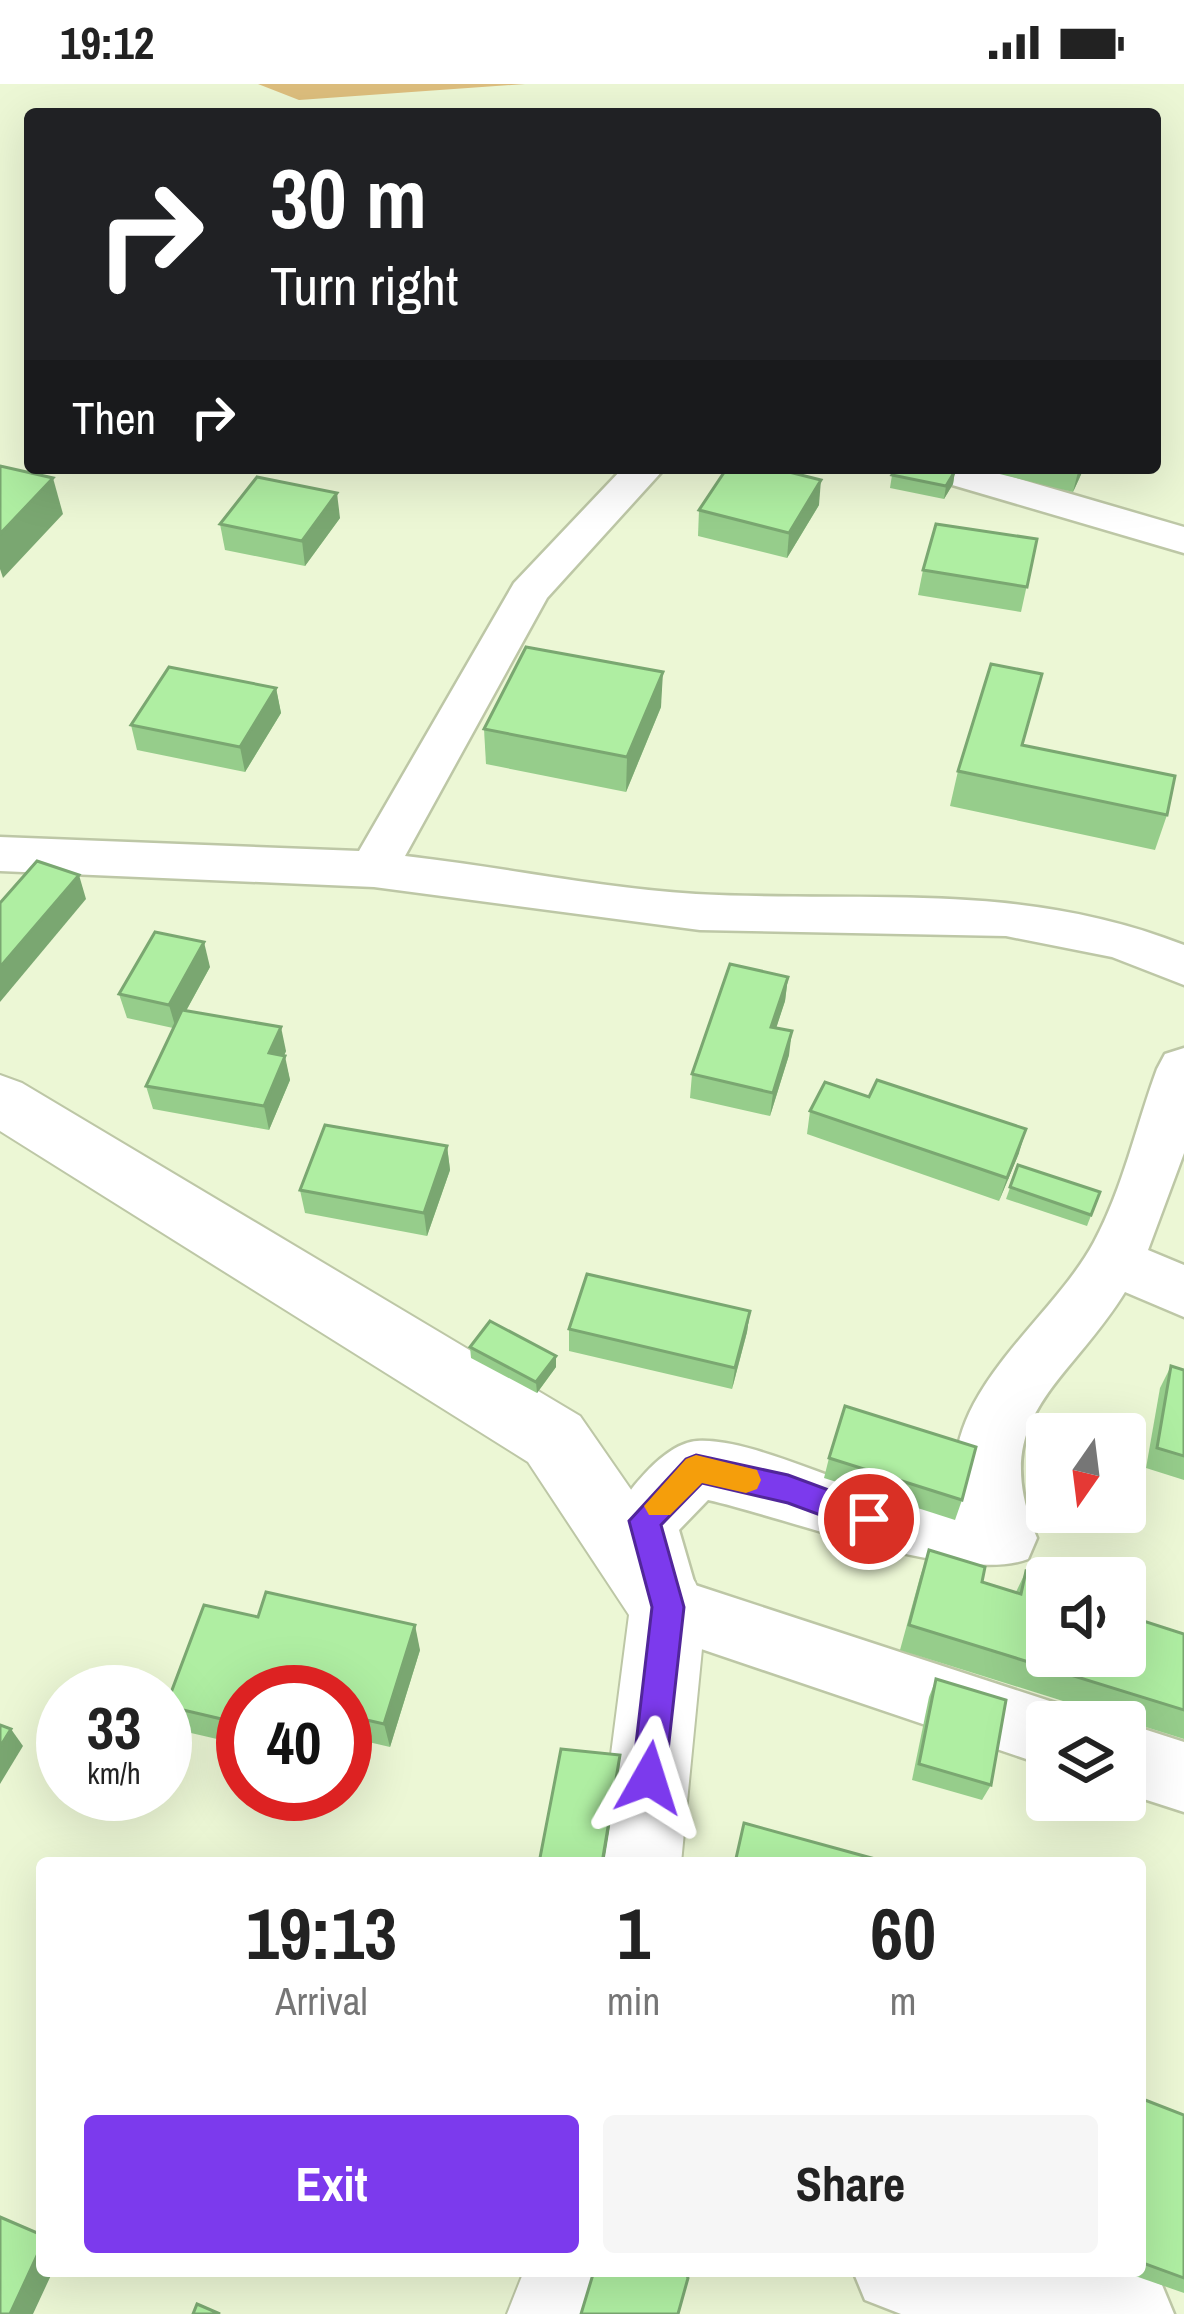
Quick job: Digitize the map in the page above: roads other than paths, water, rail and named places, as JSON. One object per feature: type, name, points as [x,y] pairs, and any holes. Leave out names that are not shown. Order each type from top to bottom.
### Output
[{"type":"street","points":[[373,870],[529,592],[639,474]]},
{"type":"street","points":[[960,474],[1184,540]]},
{"type":"street","points":[[0,854],[373,870],[698,912],[894,909],[1021,915],[1140,944],[1184,966]]},
{"type":"street","points":[[640,1857],[668,1607],[644,1521],[696,1468],[788,1489],[869,1519],[1005,1538],[987,1509],[986,1446],[1014,1393],[1114,1261],[1184,1069]]},
{"type":"street","points":[[0,1100],[554,1439],[668,1607],[1026,1725]]},
{"type":"street","points":[[1114,1261],[1184,1292]]},
{"type":"street","points":[[1146,1765],[1184,1777]]},
{"type":"street","points":[[555,2314],[569,2277]]},
{"type":"street","points":[[914,2277],[998,2302],[1133,2314]]}]
